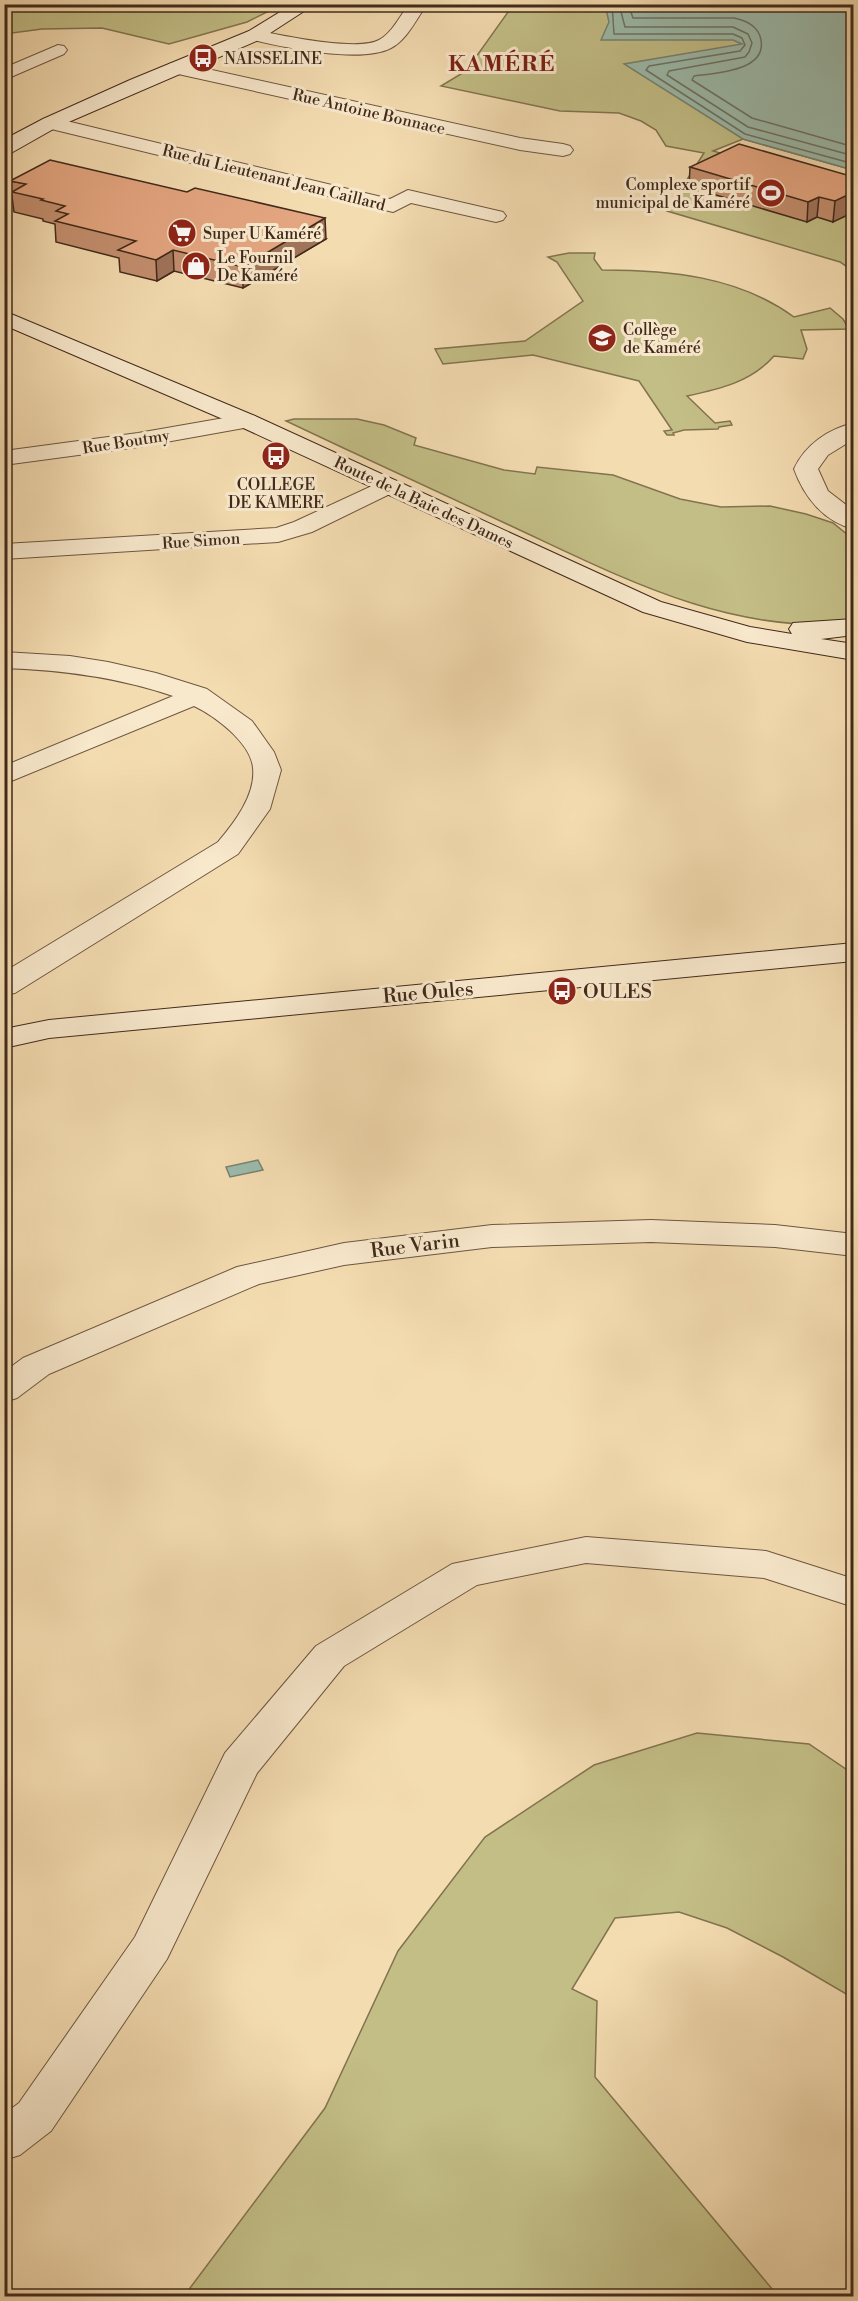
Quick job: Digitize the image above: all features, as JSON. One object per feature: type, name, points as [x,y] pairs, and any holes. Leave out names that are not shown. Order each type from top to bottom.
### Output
[{"type":"street","points":[[7,145],[50,123],[255,35],[306,4]]},
{"type":"street","points":[[255,35],[298,43],[373,49],[388,43],[418,4]]},
{"type":"street","points":[[4,75],[58,50]]},
{"type":"street","name":"Rue Antoine Bonnace","points":[[176,68],[520,144],[563,150]]},
{"type":"street","name":"Rue du Lieutenant Jean Caillard","points":[[50,123],[393,206],[408,196],[496,216]]},
{"type":"street","name":"Route de la Baie des Dames","points":[[4,308],[259,416],[661,602],[759,627],[819,631],[854,627]]},
{"type":"street","name":"Route de la Baie des Dames","points":[[4,317],[248,421],[652,607],[747,634],[854,652]]},
{"type":"street","name":"Rue Boutmy","points":[[4,458],[138,440],[248,421]]},
{"type":"street","points":[[854,430],[824,446],[813,456],[806,469],[813,490],[820,500],[854,522]]},
{"type":"street","name":"Rue Simon","points":[[4,552],[278,535],[303,527],[387,486]]},
{"type":"street","points":[[4,660],[33,660],[98,669],[161,682],[197,695],[231,716],[254,740],[267,768],[261,798],[250,823],[228,848],[4,986]]},
{"type":"street","points":[[4,776],[197,695]]},
{"type":"street","name":"Rue Oules","points":[[4,1039],[49,1029],[854,952]]},
{"type":"street","name":"Rue Varin","points":[[4,1390],[36,1366],[249,1275],[344,1254],[492,1236],[651,1231],[774,1236],[854,1245]]},
{"type":"street","points":[[4,2141],[35,2117],[152,1947],[240,1764],[330,1656],[466,1574],[586,1550],[766,1565],[854,1593]]},
{"type":"shaded area","points":[[4,5],[281,5],[247,22],[169,44],[102,28],[42,29],[5,34]]},
{"type":"shaded area","points":[[513,5],[853,5],[853,170],[743,139],[713,151],[853,191],[853,271],[840,262],[667,211],[704,153],[666,146],[656,130],[641,121],[619,113],[560,111],[441,86],[466,71]]},
{"type":"shaded area","points":[[569,253],[595,253],[594,259],[602,270],[677,274],[726,284],[750,292],[794,317],[830,308],[843,319],[849,329],[801,330],[807,349],[803,359],[774,356],[745,378],[723,387],[687,396],[715,423],[730,421],[732,425],[718,429],[684,430],[673,433],[674,435],[667,435],[664,431],[672,430],[639,381],[533,355],[443,364],[435,349],[525,341],[583,301],[557,262],[548,257]]},
{"type":"shaded area","points":[[357,419],[384,425],[416,438],[414,445],[504,470],[535,474],[537,467],[613,475],[680,499],[721,507],[770,506],[833,523],[853,539],[853,623],[807,624],[762,620],[718,611],[675,598],[591,564],[286,421]]},
{"type":"shaded area","points":[[697,1733],[809,1744],[853,1774],[853,1998],[783,1957],[727,1928],[679,1912],[615,1918],[572,1989],[597,2001],[595,2077],[778,2296],[184,2296],[325,2108],[398,1951],[485,1837],[594,1765]]},
{"type":"water","points":[[605,5],[853,5],[853,170],[743,139],[624,64],[742,44],[733,40],[601,40],[609,22]]},
{"type":"water","points":[[258,1160],[263,1170],[230,1177],[226,1167]]},
{"type":"building","points":[[739,144],[854,177],[851,180],[854,180],[854,192],[835,201],[819,197],[808,202],[690,167]]},
{"type":"building","name":"Super U Kaméré","points":[[50,160],[187,192],[195,188],[325,218],[243,267],[173,250],[156,260],[118,250],[136,241],[55,221],[68,214],[56,211],[65,206],[12,192],[26,184],[10,181]]},
{"type":"place","name":"NAISSELINE","points":[[203,58]]},
{"type":"place","name":"Complexe sportif municipal de Kaméré","points":[[771,193]]},
{"type":"place","name":"Super U Kaméré","points":[[182,233]]},
{"type":"place","name":"Le Fournil De Kaméré","points":[[196,266]]},
{"type":"place","name":"Collège de Kaméré","points":[[602,338]]},
{"type":"place","name":"COLLEGE DE KAMERE","points":[[276,456]]},
{"type":"place","name":"OULES","points":[[562,991]]},
{"type":"district","name":"KAMÉRÉ","points":[[502,63]]}]
